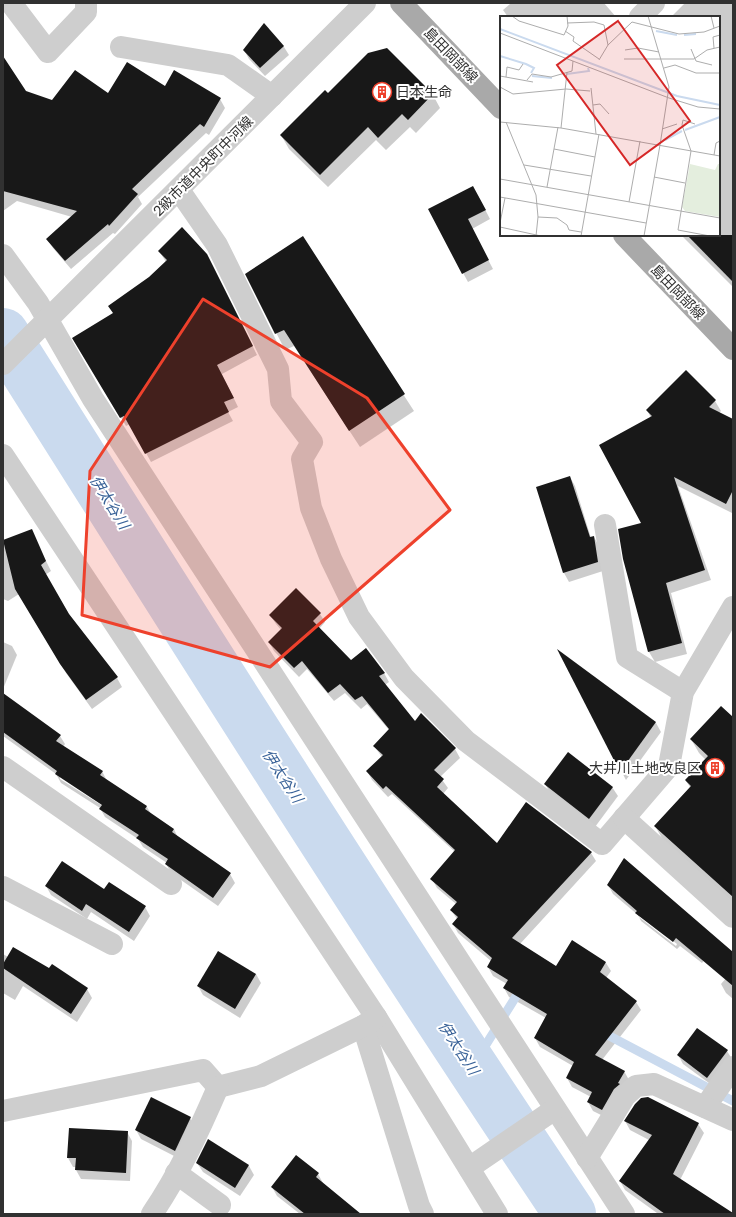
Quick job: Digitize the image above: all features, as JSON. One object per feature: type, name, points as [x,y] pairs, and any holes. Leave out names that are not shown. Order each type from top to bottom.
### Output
[{"type":"main road","name":"島田岡部線","points":[[401,3],[500,107]]},
{"type":"main road","name":"島田岡部線","points":[[625,236],[733,348]]},
{"type":"street","points":[[11,3],[48,52],[86,12],[86,3]]},
{"type":"street","name":"2級市道中央町中河線","points":[[3,364],[365,3]]},
{"type":"street","points":[[641,16],[654,3]]},
{"type":"street","points":[[121,47],[228,65],[272,96]]},
{"type":"street","points":[[179,190],[217,245],[278,368],[281,401],[312,442],[302,459],[311,508],[331,559],[360,616],[404,678],[466,741],[602,844],[669,766],[683,692],[733,608]]},
{"type":"street","points":[[3,255],[38,303],[43,323],[624,1214]]},
{"type":"street","points":[[3,455],[370,1022],[469,1168],[496,1214]]},
{"type":"street","points":[[605,525],[627,658],[683,692]]},
{"type":"street","points":[[3,767],[171,884]]},
{"type":"street","points":[[624,818],[733,917]]},
{"type":"street","points":[[3,887],[112,944]]},
{"type":"street","points":[[218,1087],[260,1076],[370,1022]]},
{"type":"street","points":[[370,1022],[419,1206],[423,1214]]},
{"type":"street","points":[[706,1107],[733,1068]]},
{"type":"street","points":[[3,1111],[203,1070],[218,1087]]},
{"type":"street","points":[[587,1158],[625,1096],[636,1086],[654,1084],[733,1120]]},
{"type":"street","points":[[152,1214],[197,1136],[218,1087]]},
{"type":"street","points":[[469,1168],[555,1109]]},
{"type":"street","points":[[176,1173],[220,1205]]},
{"type":"highlighted area","points":[[203,299],[367,398],[450,510],[270,667],[82,615],[90,471]]},
{"type":"building","points":[[264,23],[284,46],[260,68],[243,50]]},
{"type":"building","points":[[387,48],[433,94],[408,120],[402,114],[378,138],[368,127],[320,175],[280,135],[325,90],[328,93],[368,53]]},
{"type":"building","points":[[3,56],[26,91],[52,100],[75,70],[108,93],[127,62],[165,86],[174,70],[221,98],[204,127],[200,124],[132,189],[138,194],[109,226],[108,224],[65,261],[46,239],[77,211],[3,191]]},
{"type":"building","points":[[473,186],[486,210],[468,219],[489,260],[462,274],[428,209]]},
{"type":"building","points":[[182,227],[207,254],[253,346],[217,365],[234,398],[224,402],[229,412],[145,454],[124,416],[120,418],[72,338],[113,313],[108,306],[149,277],[167,260],[158,251]]},
{"type":"building","points":[[733,235],[733,282],[688,236]]},
{"type":"building","points":[[303,236],[405,394],[349,431],[284,330],[275,334],[245,274]]},
{"type":"building","points":[[686,370],[716,400],[709,407],[733,419],[733,490],[726,504],[674,477],[705,570],[666,583],[682,643],[648,652],[623,559],[618,529],[641,523],[599,445],[652,416],[646,410]]},
{"type":"building","points":[[570,476],[590,537],[594,536],[598,562],[563,573],[536,487]]},
{"type":"building","points":[[32,529],[46,561],[41,565],[69,614],[118,677],[86,700],[60,664],[15,589],[3,540]]},
{"type":"building","points":[[296,588],[321,613],[313,621],[351,660],[366,648],[385,673],[379,676],[415,721],[421,713],[456,748],[434,770],[444,779],[437,787],[497,843],[526,802],[592,852],[512,938],[556,966],[572,940],[606,962],[600,972],[637,1001],[595,1055],[625,1071],[618,1083],[620,1084],[614,1089],[602,1110],[587,1102],[592,1092],[566,1078],[574,1062],[534,1038],[547,1014],[503,988],[508,980],[487,967],[492,958],[452,924],[458,917],[450,910],[457,902],[430,879],[455,850],[386,786],[383,789],[366,771],[383,755],[373,746],[389,729],[362,696],[355,700],[340,684],[328,693],[302,661],[294,668],[268,642],[282,628],[269,615]]},
{"type":"building","points":[[557,649],[656,722],[620,772]]},
{"type":"building","points":[[3,693],[61,735],[56,741],[103,771],[100,775],[147,806],[145,809],[174,829],[172,832],[231,873],[213,898],[165,864],[168,859],[136,838],[139,835],[99,809],[102,805],[55,774],[57,771],[3,732]]},
{"type":"building","points":[[721,706],[733,717],[733,897],[654,826],[691,786],[685,780],[708,756],[690,739]]},
{"type":"building","points":[[568,752],[613,787],[589,819],[544,784]]},
{"type":"building","points":[[624,858],[733,952],[733,986],[676,938],[673,942],[635,913],[637,911],[607,885]]},
{"type":"building","points":[[62,861],[104,889],[109,882],[146,906],[129,932],[86,904],[82,911],[45,886]]},
{"type":"building","points":[[13,947],[49,968],[52,964],[88,988],[71,1014],[3,968],[3,964]]},
{"type":"building","points":[[218,951],[256,974],[235,1009],[197,986]]},
{"type":"building","points":[[697,1028],[728,1050],[707,1078],[677,1055]]},
{"type":"building","points":[[151,1097],[191,1117],[175,1151],[135,1130]]},
{"type":"building","points":[[648,1097],[699,1123],[673,1174],[733,1214],[665,1214],[619,1181],[652,1135],[624,1121],[635,1104],[641,1098]]},
{"type":"building","points":[[69,1128],[128,1131],[126,1173],[75,1170],[76,1158],[67,1158]]},
{"type":"building","points":[[208,1139],[249,1165],[235,1188],[196,1163]]},
{"type":"building","points":[[296,1155],[319,1173],[316,1177],[361,1214],[305,1214],[271,1187]]},
{"type":"waterway","name":"伊太谷川","points":[[3,334],[354,886],[425,996],[570,1214]]},
{"type":"waterway","points":[[472,1067],[520,990],[524,992]]},
{"type":"waterway","points":[[600,1031],[733,1101]]},
{"type":"place","name":"日本生命","points":[[382,92]]},
{"type":"place","name":"大井川土地改良区","points":[[715,768]]}]
